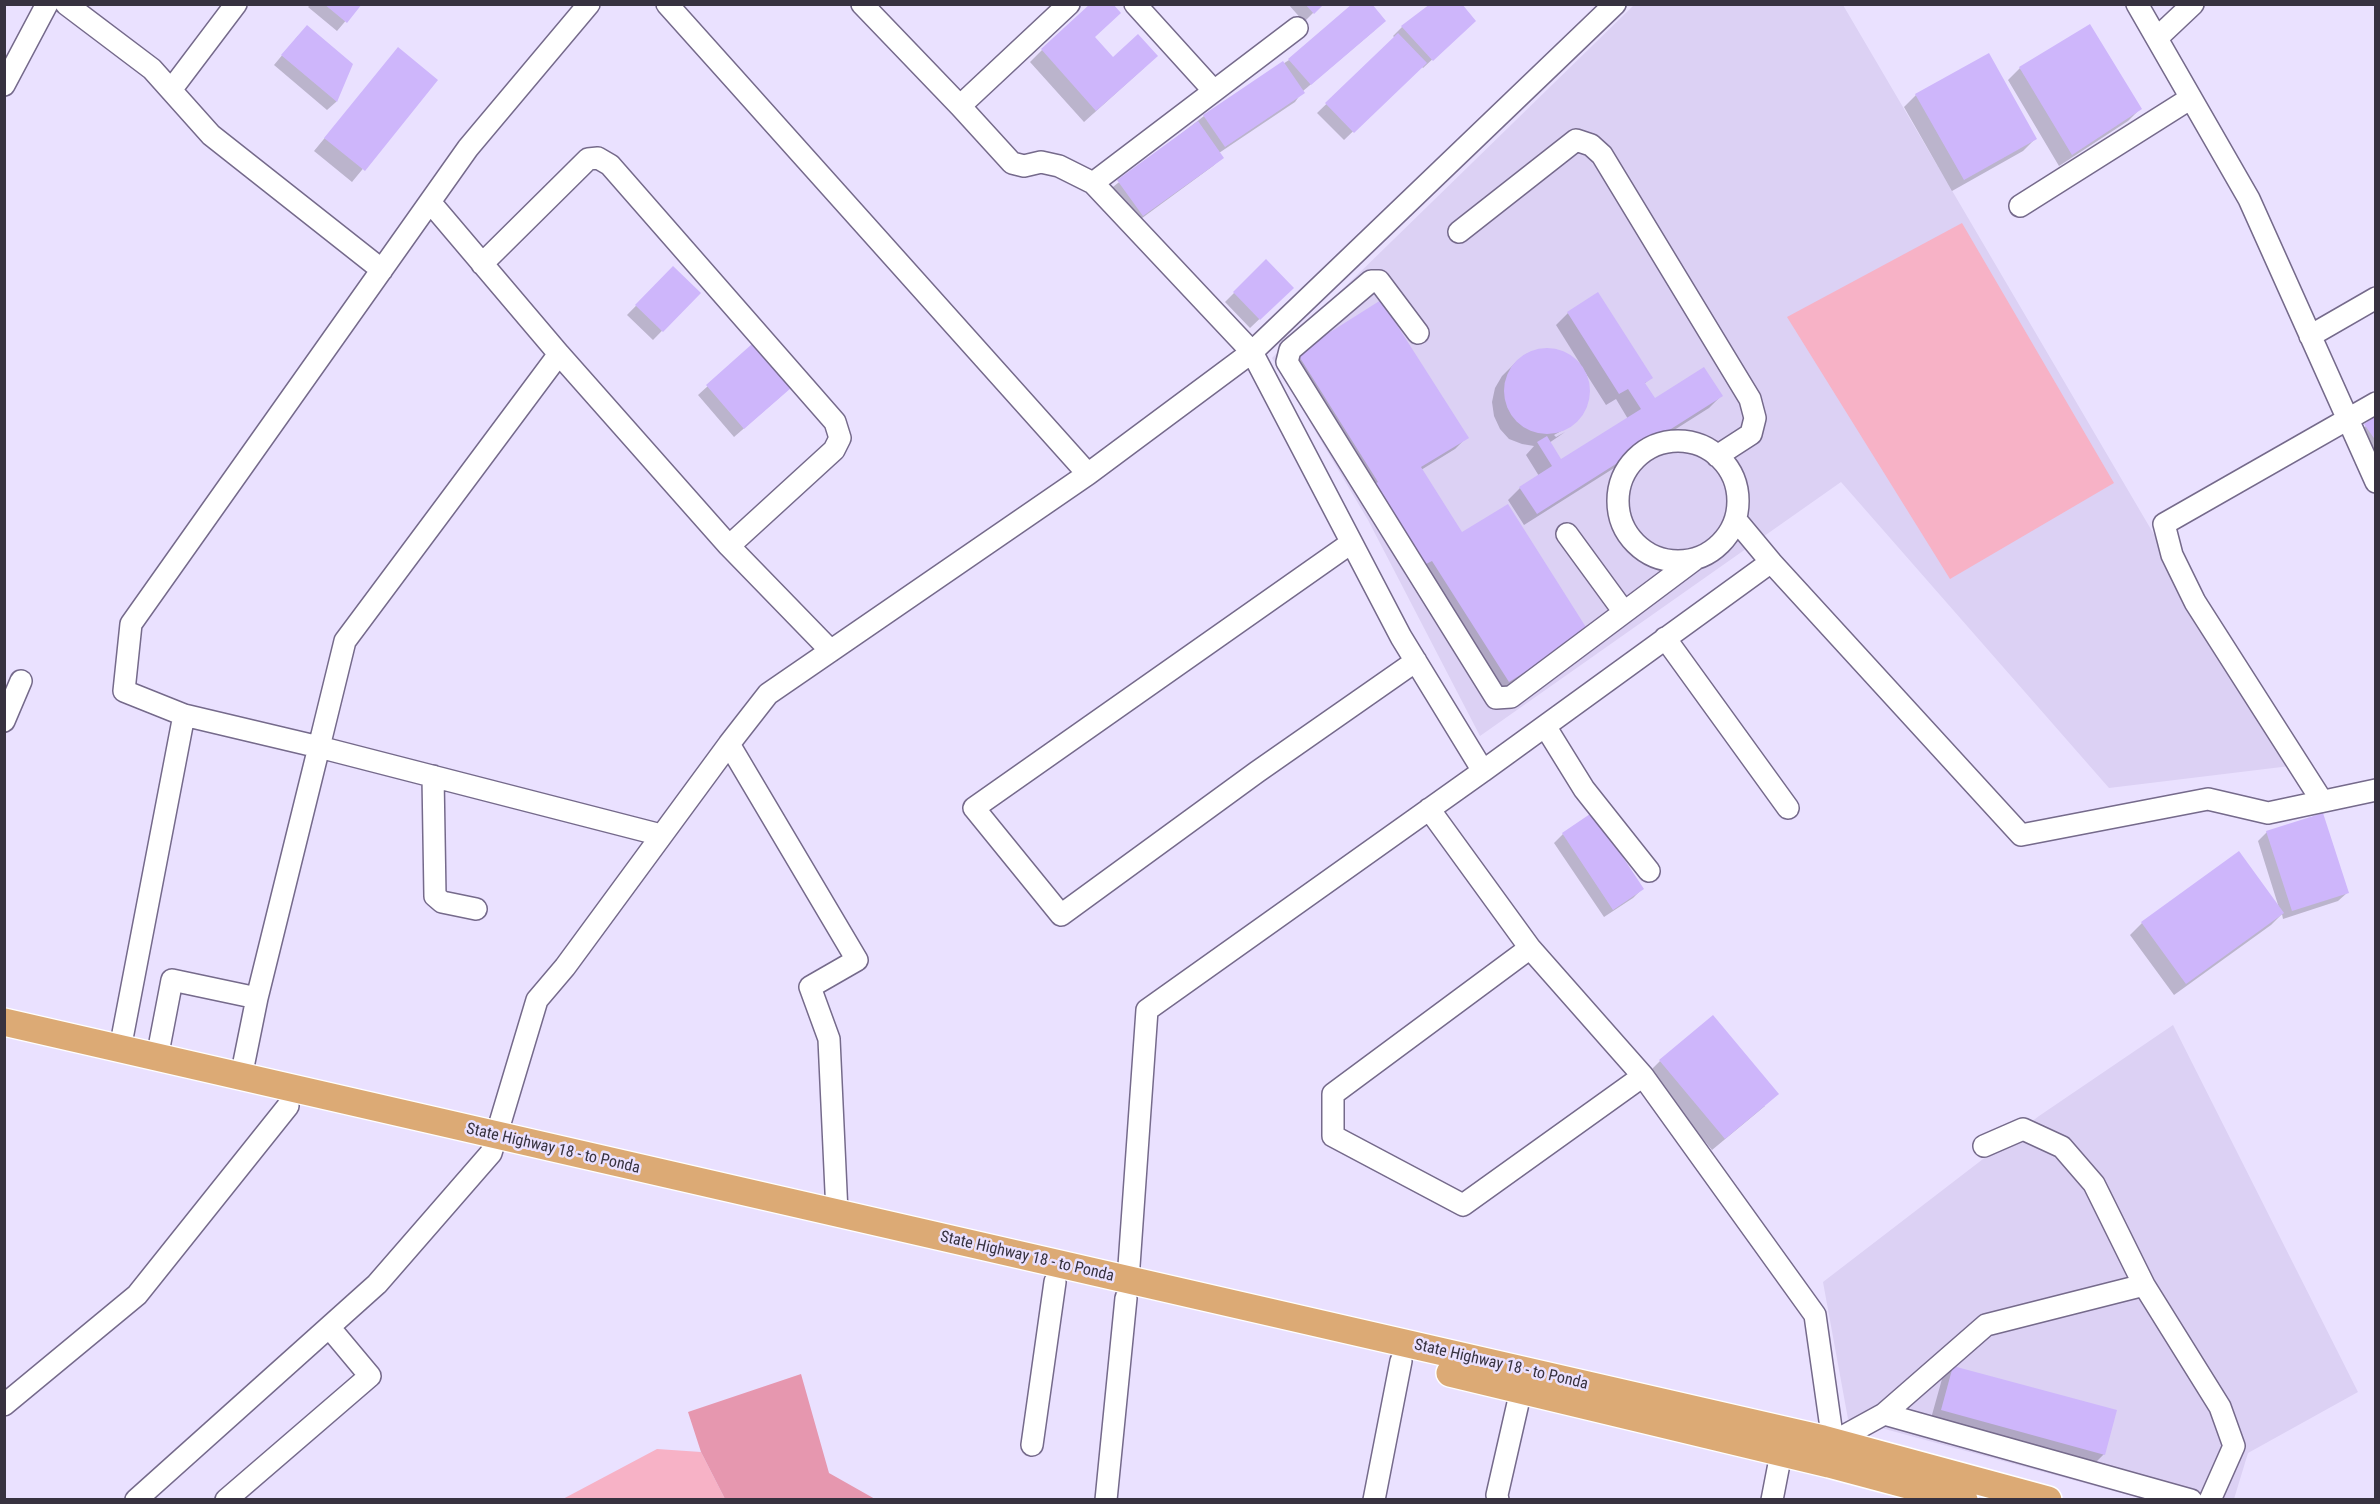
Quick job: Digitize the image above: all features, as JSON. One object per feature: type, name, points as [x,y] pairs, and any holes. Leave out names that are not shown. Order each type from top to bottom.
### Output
[{"type":"main road","name":"State Highway 18 - to Ponda","points":[[4,1022],[241,1077],[493,1144],[1055,1281],[1127,1289],[1831,1453],[2048,1500]]},
{"type":"main road","name":"State Highway 18 - to Ponda","points":[[4,1038],[288,1106],[493,1144],[837,1214],[1401,1361],[1521,1390],[1783,1442]]},
{"type":"main road","name":"State Highway 18 - to Ponda","points":[[1831,1453],[1964,1500]]},
{"type":"street","points":[[4,85],[47,4]]},
{"type":"street","points":[[66,4],[153,69],[211,135],[382,270]]},
{"type":"street","points":[[171,90],[236,4]]},
{"type":"street","points":[[589,4],[468,148],[131,624],[124,691],[184,715],[319,747],[661,835]]},
{"type":"street","points":[[667,4],[1088,474]]},
{"type":"street","points":[[862,4],[1012,163],[1024,165],[1041,162],[1059,166],[1093,183],[1252,352],[1351,543],[1416,661],[1483,771]]},
{"type":"street","points":[[960,106],[1069,4]]},
{"type":"street","points":[[1135,4],[1213,90]]},
{"type":"street","points":[[136,1500],[378,1284],[493,1144],[537,1000],[565,967],[768,694],[1088,474],[1252,352],[1615,4]]},
{"type":"street","points":[[2137,4],[2249,199],[2376,482]]},
{"type":"street","points":[[2157,38],[2193,4]]},
{"type":"street","points":[[1093,183],[1297,28]]},
{"type":"street","points":[[2020,206],[2191,98]]},
{"type":"street","points":[[1459,231],[1576,140],[1591,145],[1602,155],[1750,399],[1755,418],[1751,434],[1717,456]]},
{"type":"street","points":[[482,264],[588,159],[598,158],[610,165],[835,422],[840,438],[834,450],[729,546]]},
{"type":"street","points":[[430,202],[559,354],[729,546],[831,651]]},
{"type":"street","points":[[1418,333],[1379,281],[1371,281],[1290,350],[1287,362],[1496,698],[1511,697],[1694,560],[1713,552],[1727,538],[1736,520],[1739,500],[1736,481],[1725,463],[1710,450],[1692,442],[1672,441],[1653,446],[1636,457],[1624,473],[1618,492],[1618,512],[1626,531],[1638,547],[1655,557],[1674,562],[1694,560]]},
{"type":"street","points":[[2310,336],[2376,298]]},
{"type":"street","points":[[241,1077],[257,998],[345,641],[559,354]]},
{"type":"street","points":[[2322,801],[2195,602],[2172,555],[2164,524],[2376,403]]},
{"type":"street","points":[[1736,520],[1771,562],[2020,835],[2208,799],[2268,813],[2376,790]]},
{"type":"street","points":[[1567,534],[1624,612]]},
{"type":"street","points":[[1351,543],[974,808],[1061,915],[1416,661]]},
{"type":"street","points":[[1106,1500],[1127,1289],[1147,1010],[1483,771],[1771,562]]},
{"type":"street","points":[[1665,638],[1788,808]]},
{"type":"street","points":[[4,721],[21,681]]},
{"type":"street","points":[[120,1049],[184,715]]},
{"type":"street","points":[[1545,726],[1584,789],[1649,871]]},
{"type":"street","points":[[729,744],[857,960],[810,987],[829,1039],[837,1214]]},
{"type":"street","points":[[434,776],[435,896],[442,902],[476,909]]},
{"type":"street","points":[[1429,809],[1530,948],[1642,1076],[1815,1315],[1831,1453],[1884,1414],[1986,1325],[2144,1285]]},
{"type":"street","points":[[1530,948],[1333,1094],[1333,1136],[1463,1205],[1642,1076]]},
{"type":"street","points":[[157,1058],[172,980],[257,998]]},
{"type":"street","points":[[4,1405],[136,1295],[288,1106]]},
{"type":"street","points":[[1984,1146],[2023,1129],[2062,1147],[2094,1184],[2144,1285],[2220,1407],[2234,1446],[2210,1500]]},
{"type":"street","points":[[1032,1445],[1055,1281]]},
{"type":"street","points":[[226,1500],[370,1376],[328,1328]]},
{"type":"street","points":[[1374,1500],[1401,1361]]},
{"type":"street","points":[[1498,1500],[1497,1495],[1521,1390]]},
{"type":"street","points":[[1884,1414],[2191,1500]]},
{"type":"street","points":[[1772,1500],[1783,1442]]},
{"type":"shaded area","points":[[1634,5],[1843,5],[2290,766],[2109,788],[1841,482],[1480,736],[1368,520],[1272,358]]},
{"type":"shaded area","points":[[1962,223],[2114,483],[1950,579],[1787,317]]},
{"type":"shaded area","points":[[2173,1025],[2358,1392],[2248,1453],[2234,1499],[2143,1499],[1848,1419],[1823,1282],[2039,1116]]},
{"type":"shaded area","points":[[801,1374],[829,1473],[875,1499],[725,1499],[701,1452],[688,1412]]},
{"type":"shaded area","points":[[657,1449],[701,1452],[725,1499],[561,1500]]},
{"type":"building","points":[[324,4],[362,4],[347,23]]},
{"type":"building","points":[[1090,4],[1113,4],[1121,13],[1095,37],[1113,57],[1138,34],[1158,56],[1096,111],[1041,49]]},
{"type":"building","points":[[1305,4],[1324,4],[1314,14]]},
{"type":"building","points":[[1352,4],[1372,4],[1386,21],[1311,85],[1288,59]]},
{"type":"building","points":[[1430,4],[1462,4],[1476,21],[1433,61],[1401,26]]},
{"type":"building","points":[[2090,24],[2142,109],[2072,155],[2019,67]]},
{"type":"building","points":[[307,25],[353,64],[337,102],[281,55]]},
{"type":"building","points":[[1398,33],[1427,63],[1354,133],[1325,103]]},
{"type":"building","points":[[398,47],[438,80],[365,171],[324,138]]},
{"type":"building","points":[[1989,53],[2037,139],[1964,180],[1915,94]]},
{"type":"building","points":[[1283,61],[1305,93],[1225,147],[1203,115]]},
{"type":"building","points":[[1198,121],[1224,158],[1143,216],[1117,180]]},
{"type":"building","points":[[1266,259],[1294,288],[1260,320],[1233,292]]},
{"type":"building","points":[[673,266],[701,293],[663,332],[635,305]]},
{"type":"building","points":[[1598,292],[1653,378],[1645,383],[1655,398],[1704,367],[1723,396],[1537,514],[1519,487],[1552,466],[1537,442],[1547,436],[1561,459],[1641,409],[1628,389],[1619,394],[1567,312]]},
{"type":"building","points":[[1381,300],[1469,438],[1421,467],[1462,532],[1508,504],[1589,632],[1509,682],[1432,561],[1422,566],[1372,486],[1378,482],[1297,353]]},
{"type":"building","points":[[752,344],[791,388],[744,429],[706,385]]},
{"type":"building","points":[[1547,348],[1564,351],[1578,360],[1587,374],[1590,391],[1587,408],[1578,422],[1564,431],[1547,434],[1530,431],[1516,422],[1507,408],[1504,391],[1507,374],[1516,360],[1530,351]]},
{"type":"building","points":[[2376,416],[2376,441],[2364,424]]},
{"type":"building","points":[[1593,812],[1644,889],[1613,910],[1562,833]]},
{"type":"building","points":[[2323,813],[2349,893],[2292,911],[2266,831]]},
{"type":"building","points":[[2239,851],[2284,913],[2186,984],[2141,922]]},
{"type":"building","points":[[1713,1015],[1779,1094],[1725,1139],[1659,1060]]},
{"type":"building","points":[[1953,1366],[2117,1410],[2105,1455],[1941,1410]]}]
